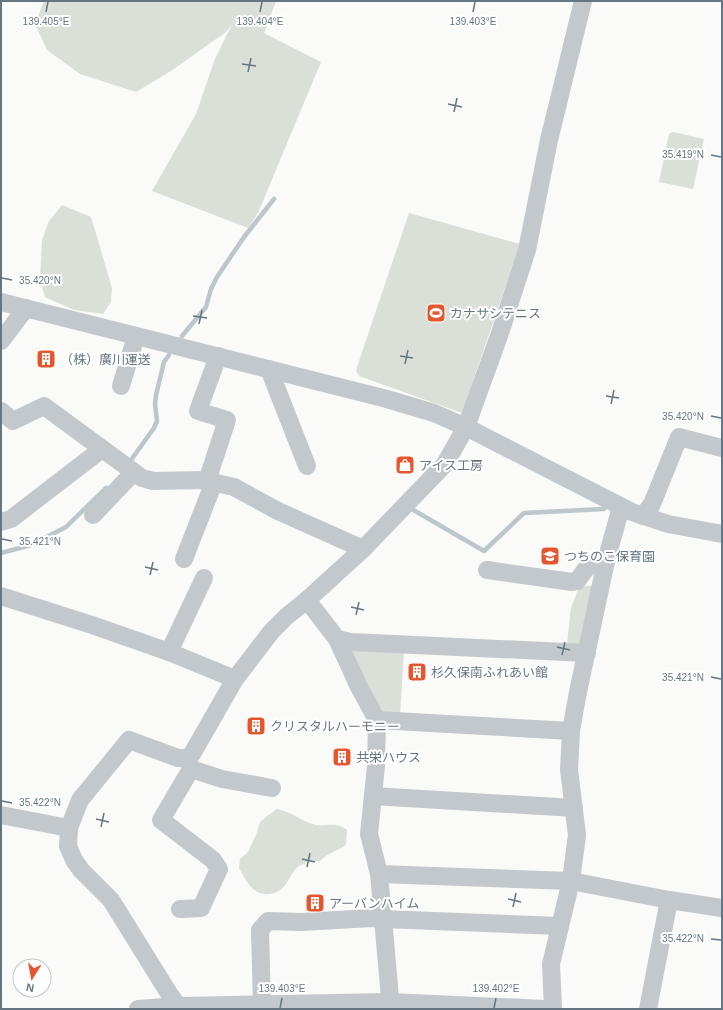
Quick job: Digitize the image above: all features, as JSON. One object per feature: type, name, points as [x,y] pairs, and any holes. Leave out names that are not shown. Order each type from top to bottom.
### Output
[{"type":"street","points":[[180,909],[201,908],[219,869],[213,860],[161,820],[189,764],[192,754],[235,679],[271,632],[363,549],[445,464],[466,427],[494,350],[527,250],[549,140],[582,1]]},
{"type":"street","points":[[1,302],[387,399],[434,413],[466,427],[621,507],[642,516],[668,524],[722,534]]},
{"type":"street","points":[[1,340],[26,308]]},
{"type":"street","points":[[121,386],[136,336]]},
{"type":"street","points":[[184,560],[211,482],[227,420],[198,411],[218,356]]},
{"type":"street","points":[[269,369],[307,466]]},
{"type":"street","points":[[1,412],[13,421],[44,406],[142,478],[153,481],[211,482],[234,487],[278,511],[363,549]]},
{"type":"street","points":[[642,516],[652,504],[679,437],[722,448]]},
{"type":"street","points":[[1,522],[11,519],[102,449]]},
{"type":"street","points":[[92,515],[133,472]]},
{"type":"street","points":[[553,1009],[551,964],[571,881],[577,835],[569,770],[571,731],[606,561],[621,507]]},
{"type":"street","points":[[487,570],[572,582],[577,581],[590,563],[606,561]]},
{"type":"street","points":[[169,652],[204,578]]},
{"type":"street","points":[[1,596],[92,625],[169,652],[235,679]]},
{"type":"street","points":[[307,600],[336,639],[377,720],[376,766],[369,834],[379,874],[390,1005]]},
{"type":"street","points":[[336,639],[351,642],[587,653]]},
{"type":"street","points":[[377,720],[571,731]]},
{"type":"street","points":[[180,1008],[154,970],[111,900],[81,870],[74,860],[68,846],[68,828],[80,800],[129,740],[178,758],[222,779],[272,788]]},
{"type":"street","points":[[373,796],[574,808]]},
{"type":"street","points":[[1,815],[68,828]]},
{"type":"street","points":[[379,874],[571,881],[668,900],[722,908]]},
{"type":"street","points":[[648,1009],[668,900]]},
{"type":"street","points":[[262,1005],[260,930],[268,921],[302,922],[372,918],[383,920],[560,926]]},
{"type":"street","points":[[138,1009],[262,1005],[390,1005],[545,1009]]},
{"type":"shaded area","points":[[44,1],[276,1],[264,33],[321,62],[258,213],[248,228],[152,191],[196,114],[215,59],[232,24],[226,32],[171,71],[136,92],[80,74],[47,50],[35,24]]},
{"type":"shaded area","points":[[673,132],[704,139],[693,189],[659,182],[669,134]]},
{"type":"shaded area","points":[[62,205],[91,217],[112,288],[111,302],[103,314],[74,310],[45,297],[40,280],[42,240],[49,221]]},
{"type":"shaded area","name":"カナサシテニス","points":[[409,213],[520,244],[462,413],[359,376],[356,370]]},
{"type":"shaded area","points":[[595,585],[585,638],[577,645],[567,644],[571,608],[579,587]]},
{"type":"shaded area","points":[[354,650],[404,650],[400,717],[383,714],[352,654]]},
{"type":"shaded area","points":[[277,809],[316,825],[335,825],[343,827],[347,830],[346,845],[320,861],[310,862],[299,866],[293,872],[283,888],[279,891],[271,894],[262,894],[253,889],[245,879],[239,868],[240,859],[248,852],[260,822]]},
{"type":"waterway","points":[[182,336],[206,307],[211,289],[217,277],[244,237],[274,199]]},
{"type":"waterway","points":[[131,460],[154,428],[157,421],[155,404],[156,395],[164,362],[169,355]]},
{"type":"waterway","points":[[1,553],[31,545],[66,527],[106,488]]},
{"type":"waterway","points":[[410,508],[484,551],[524,513],[604,509]]},
{"type":"place","name":"カナサシテニス","points":[[436,313]]},
{"type":"place","name":"（株）廣川運送","points":[[46,359]]},
{"type":"place","name":"アイス工房","points":[[405,465]]},
{"type":"place","name":"つちのこ保育園","points":[[550,556]]},
{"type":"place","name":"杉久保南ふれあい館","points":[[417,672]]},
{"type":"place","name":"クリスタルハーモニー","points":[[256,726]]},
{"type":"place","name":"共栄ハウス","points":[[342,757]]},
{"type":"place","name":"アーバンハイム","points":[[315,903]]}]
